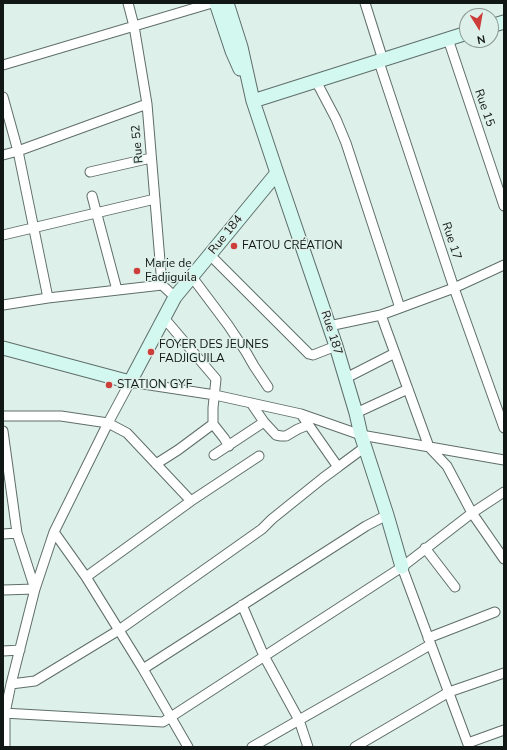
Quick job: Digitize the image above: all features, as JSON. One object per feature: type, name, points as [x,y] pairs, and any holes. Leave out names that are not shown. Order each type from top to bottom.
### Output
[{"type":"street","name":"Rue 52","points":[[128,3],[134,26],[147,104],[162,285]]},
{"type":"street","points":[[3,65],[212,3]]},
{"type":"street","name":"Rue 187","points":[[216,3],[232,51],[254,101]]},
{"type":"street","name":"Rue 187","points":[[227,3],[241,47],[254,101],[276,174],[336,346],[363,441],[402,567]]},
{"type":"street","name":"Rue 17","points":[[365,3],[381,61],[454,288],[504,428]]},
{"type":"street","points":[[254,101],[459,36]]},
{"type":"street","name":"Rue 15","points":[[448,39],[504,206]]},
{"type":"street","points":[[316,81],[346,143],[400,308]]},
{"type":"street","points":[[3,97],[18,151],[48,298]]},
{"type":"street","points":[[3,155],[18,151],[147,104]]},
{"type":"street","points":[[90,172],[151,158]]},
{"type":"street","name":"Rue 184","points":[[130,382],[175,297],[276,174]]},
{"type":"street","points":[[92,196],[117,290]]},
{"type":"street","points":[[3,235],[155,199]]},
{"type":"street","points":[[210,255],[309,354],[313,355],[336,346]]},
{"type":"street","points":[[329,326],[381,315],[454,288],[504,265]]},
{"type":"street","points":[[192,277],[228,325],[268,387]]},
{"type":"street","points":[[3,305],[48,298],[162,285],[175,297]]},
{"type":"street","points":[[381,315],[429,447],[447,466],[472,513],[504,559]]},
{"type":"street","points":[[164,318],[216,379],[213,424],[229,446]]},
{"type":"street","points":[[3,348],[130,382],[215,395],[301,414],[363,441],[429,447],[504,460]]},
{"type":"street","points":[[346,378],[395,353]]},
{"type":"street","points":[[5,747],[4,713],[10,684],[35,589],[54,532],[130,382]]},
{"type":"street","points":[[356,413],[408,388]]},
{"type":"street","points":[[251,403],[264,422],[276,434],[281,436],[286,436],[308,425]]},
{"type":"street","points":[[301,414],[338,467]]},
{"type":"street","points":[[3,416],[61,416],[108,423],[127,433],[191,501]]},
{"type":"street","points":[[214,456],[264,422]]},
{"type":"street","points":[[156,464],[213,424]]},
{"type":"street","points":[[3,431],[17,533],[35,589]]},
{"type":"street","points":[[10,684],[35,681],[119,630],[262,529],[272,519],[338,467],[363,441]]},
{"type":"street","points":[[86,577],[191,501],[259,456]]},
{"type":"street","points":[[4,713],[163,722],[402,567],[472,513],[504,492]]},
{"type":"street","points":[[143,668],[366,526],[387,515]]},
{"type":"street","points":[[54,532],[86,577],[143,668],[188,747]]},
{"type":"street","points":[[3,534],[17,533]]},
{"type":"street","points":[[425,548],[455,587]]},
{"type":"street","points":[[402,567],[468,745],[504,730]]},
{"type":"street","points":[[3,590],[35,589]]},
{"type":"street","points":[[242,605],[264,656],[299,720],[308,747]]},
{"type":"street","points":[[252,747],[429,641],[495,612]]},
{"type":"street","points":[[3,651],[20,650]]},
{"type":"street","points":[[355,747],[449,692],[504,673]]},
{"type":"place","name":"FATOU CRÉATION","points":[[234,246]]},
{"type":"place","name":"Marie de Fadjiguila","points":[[137,271]]},
{"type":"place","name":"FOYER DES JEUNES FADJIGUILA","points":[[151,352]]},
{"type":"place","name":"STATION GYF","points":[[109,385]]}]
